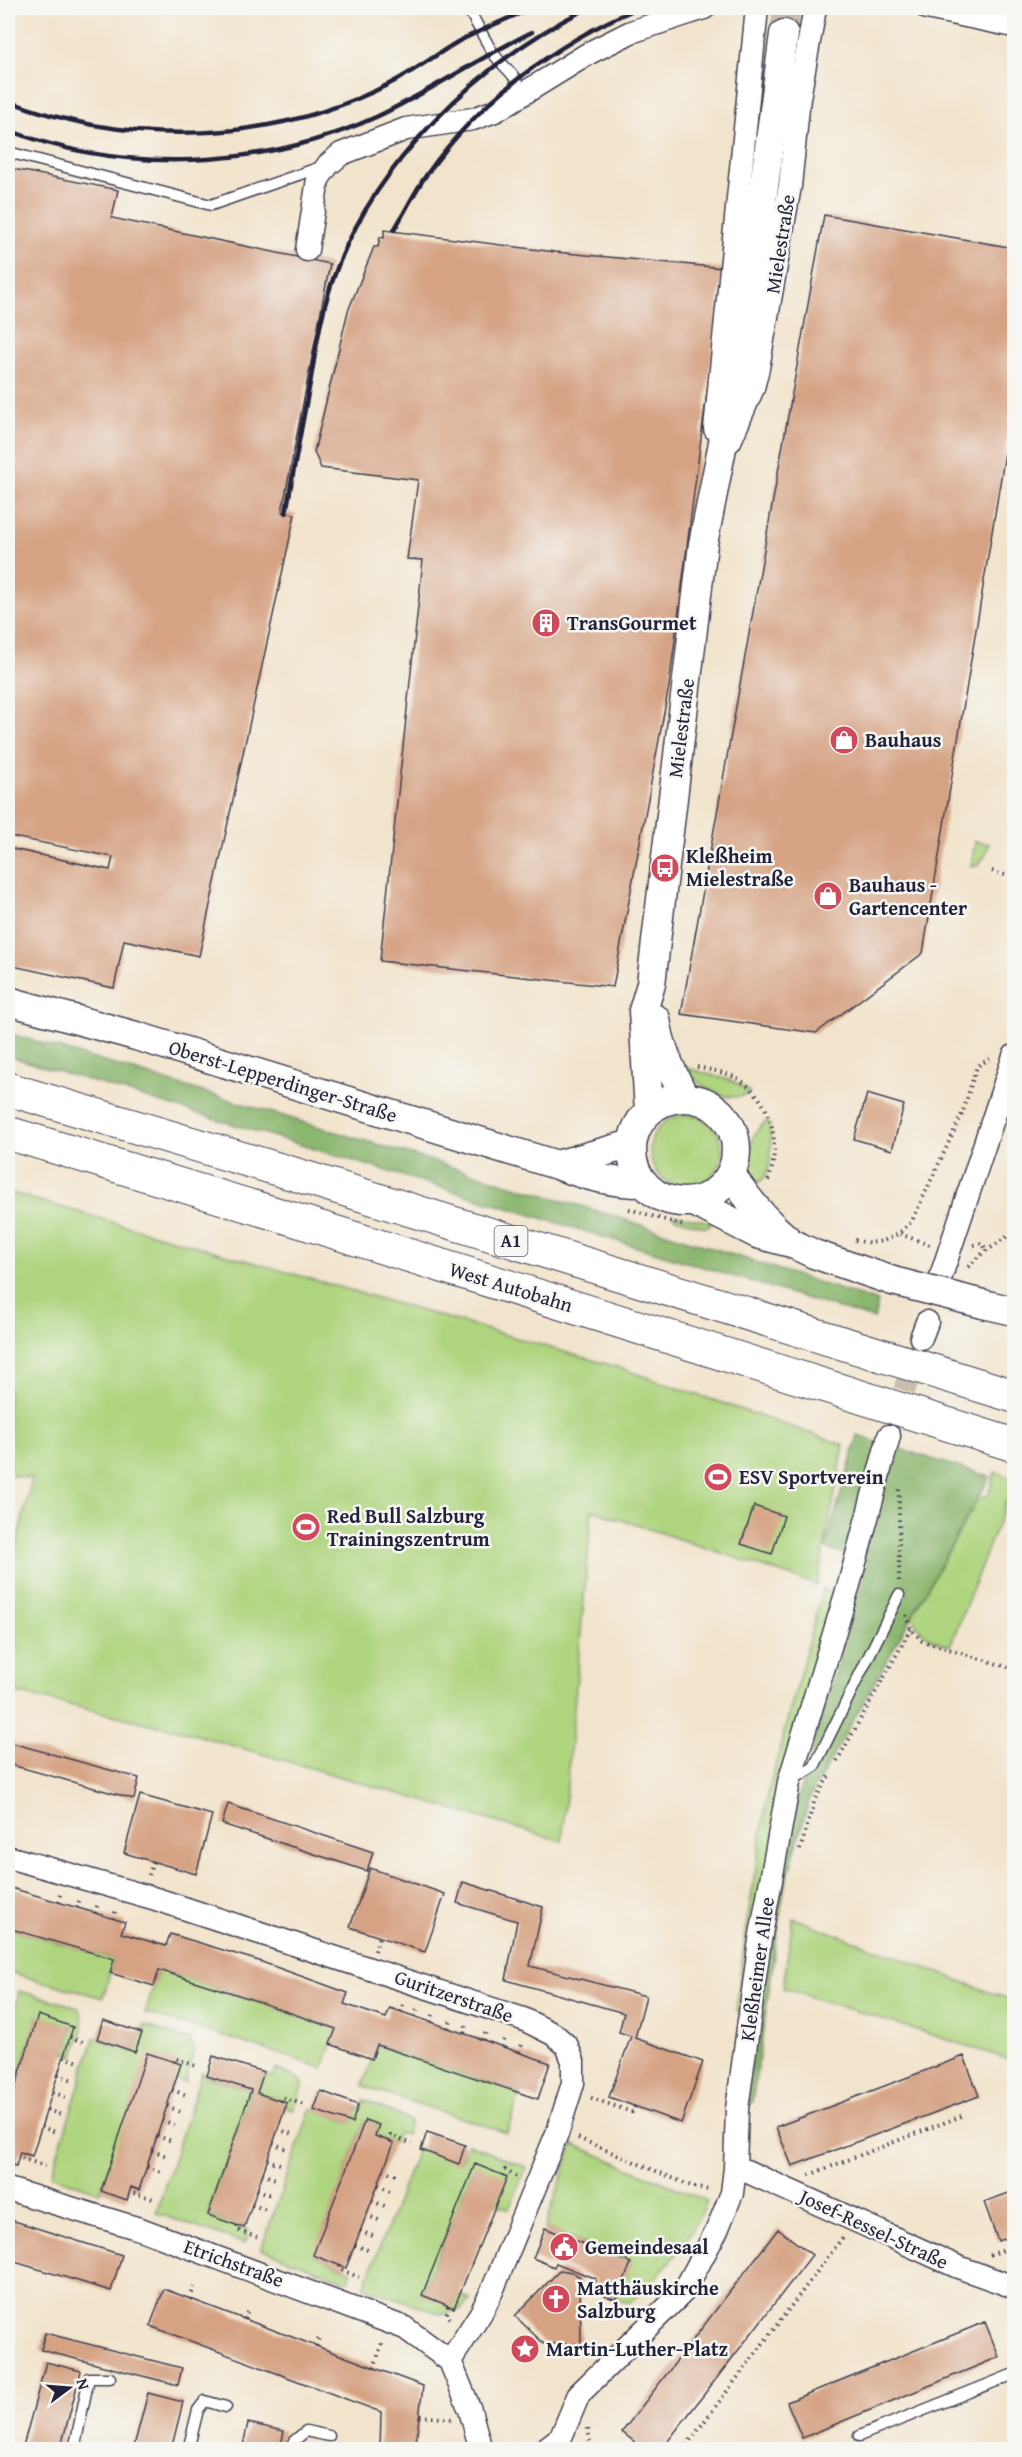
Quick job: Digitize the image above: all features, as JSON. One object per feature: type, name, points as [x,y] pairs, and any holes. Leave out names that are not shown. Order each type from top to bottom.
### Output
[{"type":"highway","name":"A1","points":[[8,1089],[272,1167],[1014,1396]]},
{"type":"highway","name":"West Autobahn","points":[[8,1133],[1014,1444]]},
{"type":"street","points":[[307,250],[318,179],[328,165],[341,154],[406,129],[473,119],[495,111],[591,52],[631,32],[704,8]]},
{"type":"street","name":"Mielestraße","points":[[716,472],[715,416],[757,8]]},
{"type":"street","name":"Mielestraße","points":[[716,472],[742,417],[758,368],[784,221],[799,99],[815,8]]},
{"type":"street","points":[[927,8],[1014,26]]},
{"type":"street","name":"Mielestraße","points":[[649,1112],[643,1011],[651,984],[701,556],[745,331],[784,34]]},
{"type":"street","name":"Mielestraße","points":[[651,984],[659,1036],[669,1066],[685,1098]]},
{"type":"street","name":"Oberst-Lepperdinger-Straße","points":[[8,1001],[136,1036],[557,1165],[592,1178],[619,1183],[643,1183]]},
{"type":"street","points":[[951,1277],[950,1252],[1005,1056]]},
{"type":"street","points":[[685,1098],[710,1105],[729,1123],[735,1135],[736,1148],[731,1174],[716,1192],[694,1202],[680,1203],[666,1200],[653,1193],[643,1183],[634,1164],[632,1144],[641,1121],[649,1112],[659,1104],[685,1098]]},
{"type":"street","points":[[557,1165],[632,1144]]},
{"type":"street","points":[[731,1174],[756,1192],[768,1223],[791,1243]]},
{"type":"street","points":[[694,1202],[758,1234],[791,1243],[814,1254],[893,1281],[1014,1311]]},
{"type":"street","name":"Kleßheimer Allee","points":[[560,2445],[579,2394],[684,2291],[717,2230],[732,2193],[737,2109],[760,1940],[789,1782],[850,1581],[889,1436]]},
{"type":"street","name":"Guritzerstraße","points":[[8,1857],[156,1899],[523,2019],[555,2035],[567,2046],[573,2061],[573,2083],[558,2131],[502,2269],[481,2313],[450,2361]]},
{"type":"street","name":"Josef-Ressel-Straße","points":[[735,2168],[746,2170],[958,2267],[1014,2287]]},
{"type":"street","name":"Etrichstraße","points":[[8,2189],[143,2230],[358,2309],[405,2328],[450,2361]]},
{"type":"street","points":[[450,2361],[470,2410],[481,2450]]},
{"type":"lane","points":[[468,8],[501,63],[518,78],[521,94]]},
{"type":"lane","points":[[8,152],[211,205],[328,165]]},
{"type":"lane","points":[[789,1782],[814,1767],[899,1595]]},
{"type":"lane","points":[[859,2436],[1014,2374]]},
{"type":"lane","points":[[74,2450],[89,2378],[110,2378]]},
{"type":"lane","points":[[188,2450],[198,2410],[206,2401],[226,2407]]},
{"type":"lane","points":[[292,2450],[294,2441],[306,2431],[329,2436]]},
{"type":"path","points":[[992,871],[1014,878]]},
{"type":"path","points":[[852,1239],[876,1243],[900,1234],[912,1221],[962,1114],[977,1066],[1005,1056]]},
{"type":"path","points":[[692,1065],[735,1077],[761,1100],[769,1118],[774,1140],[772,1170],[756,1192]]},
{"type":"path","points":[[951,1277],[1014,1232]]},
{"type":"path","points":[[900,1234],[950,1252]]},
{"type":"path","points":[[900,1482],[899,1595],[911,1629],[922,1641],[1014,1669]]},
{"type":"path","points":[[799,1856],[815,1799],[911,1629]]},
{"type":"path","points":[[147,1881],[153,1862]]},
{"type":"path","points":[[113,1919],[116,1906]]},
{"type":"path","points":[[374,1953],[379,1937]]},
{"type":"path","points":[[401,2012],[405,1999]]},
{"type":"path","points":[[415,2017],[419,2004]]},
{"type":"path","points":[[431,2022],[435,2009]]},
{"type":"path","points":[[448,2028],[453,2014]]},
{"type":"path","points":[[464,2033],[468,2019]]},
{"type":"path","points":[[483,2040],[488,2025]]},
{"type":"path","points":[[502,2046],[507,2032]]},
{"type":"path","points":[[70,2037],[85,2043]]},
{"type":"path","points":[[64,2057],[79,2062]]},
{"type":"path","points":[[174,2062],[175,2058],[196,2066]]},
{"type":"path","points":[[58,2075],[73,2079]]},
{"type":"path","points":[[172,2090],[187,2095]]},
{"type":"path","points":[[53,2092],[67,2098]]},
{"type":"path","points":[[281,2101],[282,2097],[304,2105]]},
{"type":"path","points":[[590,2097],[632,2112],[635,2106]]},
{"type":"path","points":[[166,2106],[181,2112]]},
{"type":"path","points":[[47,2110],[62,2115]]},
{"type":"path","points":[[780,2186],[964,2115]]},
{"type":"path","points":[[162,2120],[177,2126]]},
{"type":"path","points":[[41,2127],[56,2132]]},
{"type":"path","points":[[278,2129],[294,2135]]},
{"type":"path","points":[[558,2131],[696,2188],[732,2193]]},
{"type":"path","points":[[389,2142],[391,2135],[412,2144]]},
{"type":"path","points":[[157,2136],[172,2141]]},
{"type":"path","points":[[273,2144],[288,2150]]},
{"type":"path","points":[[152,2151],[167,2156]]},
{"type":"path","points":[[23,2153],[21,2158],[45,2166]]},
{"type":"path","points":[[267,2160],[283,2165]]},
{"type":"path","points":[[147,2167],[161,2172]]},
{"type":"path","points":[[383,2170],[399,2176]]},
{"type":"path","points":[[503,2176],[505,2170],[525,2182]]},
{"type":"path","points":[[262,2174],[278,2180]]},
{"type":"path","points":[[378,2185],[393,2192]]},
{"type":"path","points":[[135,2188],[133,2193],[153,2199]]},
{"type":"path","points":[[257,2190],[272,2195]]},
{"type":"path","points":[[372,2201],[387,2207]]},
{"type":"path","points":[[252,2205],[267,2210]]},
{"type":"path","points":[[366,2215],[381,2221]]},
{"type":"path","points":[[683,2450],[855,2220]]},
{"type":"path","points":[[238,2226],[237,2230],[257,2237]]},
{"type":"path","points":[[360,2231],[375,2237]]},
{"type":"path","points":[[355,2245],[370,2251]]},
{"type":"path","points":[[340,2265],[339,2269],[359,2277]]},
{"type":"path","points":[[190,2299],[194,2287]]},
{"type":"path","points":[[448,2306],[447,2314],[450,2318]]},
{"type":"path","points":[[245,2319],[248,2309]]},
{"type":"path","points":[[316,2346],[319,2338]]},
{"type":"path","points":[[374,2368],[382,2343]]},
{"type":"path","points":[[420,2416],[455,2419]]},
{"type":"green space","points":[[975,841],[989,844],[985,856],[977,866],[971,866]]},
{"type":"green space","points":[[8,1033],[614,1216],[878,1302],[874,1319],[8,1056]]},
{"type":"green space","points":[[680,1066],[732,1081],[750,1092],[732,1097],[722,1095],[694,1079]]},
{"type":"green space","points":[[693,1115],[712,1125],[720,1137],[722,1151],[720,1165],[712,1177],[700,1185],[679,1187],[660,1177],[652,1165],[650,1144],[660,1125],[672,1117]]},
{"type":"green space","points":[[768,1121],[771,1146],[769,1166],[766,1174],[755,1183],[750,1167],[751,1149],[756,1132]]},
{"type":"green space","name":"Red Bull Salzburg Trainingszentrum","points":[[8,1192],[617,1367],[844,1445],[817,1585],[592,1510],[562,1841],[186,1732],[8,1691],[8,1605],[17,1543],[32,1479],[8,1474]]},
{"type":"green space","points":[[673,1216],[711,1222],[705,1227]]},
{"type":"green space","points":[[858,1436],[990,1477],[810,1797],[784,1889],[752,2103],[747,2102],[776,1886],[800,1791],[868,1561],[825,1548]]},
{"type":"green space","points":[[995,1472],[1014,1479],[1014,1504],[1006,1502],[950,1646],[927,1636],[912,1616],[977,1500],[988,1496]]},
{"type":"green space","points":[[823,1588],[834,1596],[743,2013],[736,2011],[745,1935],[768,1792]]},
{"type":"green space","points":[[793,1918],[1014,2001],[1014,2061],[783,1988]]},
{"type":"green space","points":[[8,1928],[114,1959],[103,1998],[8,1972]]},
{"type":"green space","points":[[159,1970],[336,2029],[323,2068],[145,2013]]},
{"type":"green space","points":[[19,1991],[77,2007],[82,2024],[74,2056],[65,2053],[73,2027],[38,2016],[8,2110],[8,2028],[12,2027]]},
{"type":"green space","points":[[144,2025],[191,2040],[194,2050],[185,2083],[175,2080],[111,2163],[100,2192],[51,2175],[94,2038],[135,2052]]},
{"type":"green space","points":[[377,2045],[520,2093],[507,2133],[363,2086]]},
{"type":"green space","points":[[276,2069],[297,2078],[303,2084],[294,2110],[286,2106],[286,2103],[257,2093],[263,2074],[273,2077]]},
{"type":"green space","points":[[202,2072],[207,2077],[251,2090],[208,2215],[249,2230],[245,2244],[156,2213]]},
{"type":"green space","points":[[364,2100],[410,2121],[406,2135],[398,2133],[394,2143],[375,2136],[379,2126],[365,2120],[314,2255],[352,2271],[348,2282],[261,2249],[311,2108],[351,2123],[357,2108],[361,2109]]},
{"type":"green space","points":[[468,2144],[526,2167],[509,2209],[496,2204],[475,2165],[422,2294],[459,2295],[471,2299],[460,2310],[441,2314],[364,2287],[418,2148],[459,2163]]},
{"type":"green space","points":[[573,2144],[707,2201],[684,2243],[630,2303],[616,2300],[631,2263],[545,2228]]},
{"type":"building","points":[[8,168],[118,190],[112,218],[330,264],[282,512],[295,514],[199,956],[124,940],[114,988],[8,965],[8,848],[110,870],[113,857],[8,836]]},
{"type":"building","name":"Bauhaus","points":[[824,215],[1014,248],[1014,398],[923,953],[816,1033],[681,1014]]},
{"type":"building","name":"TransGourmet","points":[[384,230],[555,252],[723,268],[669,686],[613,987],[380,961],[423,560],[407,559],[418,480],[321,468],[314,452],[348,311],[374,247],[378,247],[380,237],[384,238]]},
{"type":"building","points":[[867,1094],[904,1105],[892,1150],[854,1139]]},
{"type":"building","points":[[754,1506],[784,1516],[772,1554],[741,1544]]},
{"type":"building","points":[[8,1742],[139,1778],[134,1799],[8,1764]]},
{"type":"building","points":[[140,1795],[212,1815],[196,1874],[124,1853]]},
{"type":"building","points":[[228,1804],[373,1852],[367,1871],[222,1824]]},
{"type":"building","points":[[370,1868],[445,1894],[425,1952],[350,1927]]},
{"type":"building","points":[[463,1882],[543,1907],[530,1966],[646,1996],[635,2038],[703,2062],[681,2123],[609,2097],[631,2036],[619,2032],[624,2013],[506,1980],[517,1921],[457,1903]]},
{"type":"building","points":[[8,1887],[125,1922],[121,1933],[166,1946],[170,1934],[177,1936],[259,1961],[348,1993],[344,2004],[386,2018],[390,2008],[550,2063],[538,2099],[377,2045],[372,2059],[330,2044],[336,2029],[159,1970],[154,1986],[110,1973],[114,1959],[8,1928]]},
{"type":"building","points":[[38,2015],[73,2027],[32,2156],[20,2152],[16,2166],[8,2164],[8,2110]]},
{"type":"building","points":[[103,2020],[142,2033],[135,2052],[97,2039]]},
{"type":"building","points":[[147,2053],[181,2064],[139,2190],[131,2187],[127,2200],[101,2191]]},
{"type":"building","points":[[213,2056],[264,2072],[257,2093],[287,2103],[244,2228],[208,2215],[251,2090],[207,2076]]},
{"type":"building","points":[[964,2056],[979,2096],[792,2166],[776,2127]]},
{"type":"building","points":[[321,2091],[358,2105],[352,2123],[314,2110]]},
{"type":"building","points":[[365,2120],[379,2125],[375,2136],[394,2143],[346,2268],[313,2255]]},
{"type":"building","points":[[427,2132],[465,2145],[459,2164],[421,2150]]},
{"type":"building","points":[[475,2164],[507,2177],[454,2308],[422,2295]]},
{"type":"building","points":[[1014,2191],[1014,2235],[998,2241],[984,2202]]},
{"type":"building","points":[[8,2219],[122,2255],[111,2291],[8,2260]]},
{"type":"building","points":[[545,2228],[631,2263],[616,2300],[591,2290],[596,2279],[556,2263],[554,2267],[533,2258]]},
{"type":"building","points":[[778,2229],[812,2255],[661,2450],[645,2450],[622,2432]]},
{"type":"building","name":"Matthäuskirche Salzburg","points":[[560,2270],[572,2272],[580,2277],[581,2344],[544,2344],[515,2316]]},
{"type":"building","points":[[164,2289],[423,2386],[415,2450],[380,2450],[381,2412],[150,2326]]},
{"type":"building","points":[[985,2322],[999,2357],[802,2438],[787,2402]]},
{"type":"building","points":[[45,2333],[182,2368],[178,2385],[41,2350]]},
{"type":"building","points":[[46,2362],[81,2371],[60,2450],[22,2450]]},
{"type":"building","points":[[148,2393],[183,2402],[171,2450],[133,2450]]},
{"type":"building","points":[[248,2423],[284,2431],[280,2450],[242,2450]]},
{"type":"tunnel","points":[[784,34],[787,8]]},
{"type":"tunnel","points":[[894,1422],[917,1351]]},
{"type":"railway","points":[[8,101],[55,116],[103,127],[153,132],[202,132],[252,128],[300,118],[348,103],[402,77],[459,41],[534,8]]},
{"type":"railway","points":[[286,513],[327,296],[348,242],[372,200],[400,160],[433,122],[469,88],[507,57],[547,30],[588,8]]},
{"type":"railway","points":[[394,230],[427,174],[448,147],[495,98],[521,76],[577,38],[638,8]]},
{"type":"railway","points":[[8,130],[52,144],[98,154],[145,159],[193,160],[240,156],[287,147],[332,134],[376,117],[532,32]]},
{"type":"place","name":"TransGourmet","points":[[546,623]]},
{"type":"place","name":"Bauhaus","points":[[844,740]]},
{"type":"place","name":"Kleßheim Mielestraße","points":[[665,868]]},
{"type":"place","name":"Bauhaus - Gartencenter","points":[[828,896]]},
{"type":"place","name":"ESV Sportverein","points":[[718,1477]]},
{"type":"place","name":"Red Bull Salzburg Trainingszentrum","points":[[306,1527]]},
{"type":"place","name":"Gemeindesaal","points":[[564,2247]]},
{"type":"place","name":"Matthäuskirche Salzburg","points":[[556,2299]]},
{"type":"place","name":"Martin-Luther-Platz","points":[[525,2349]]}]
